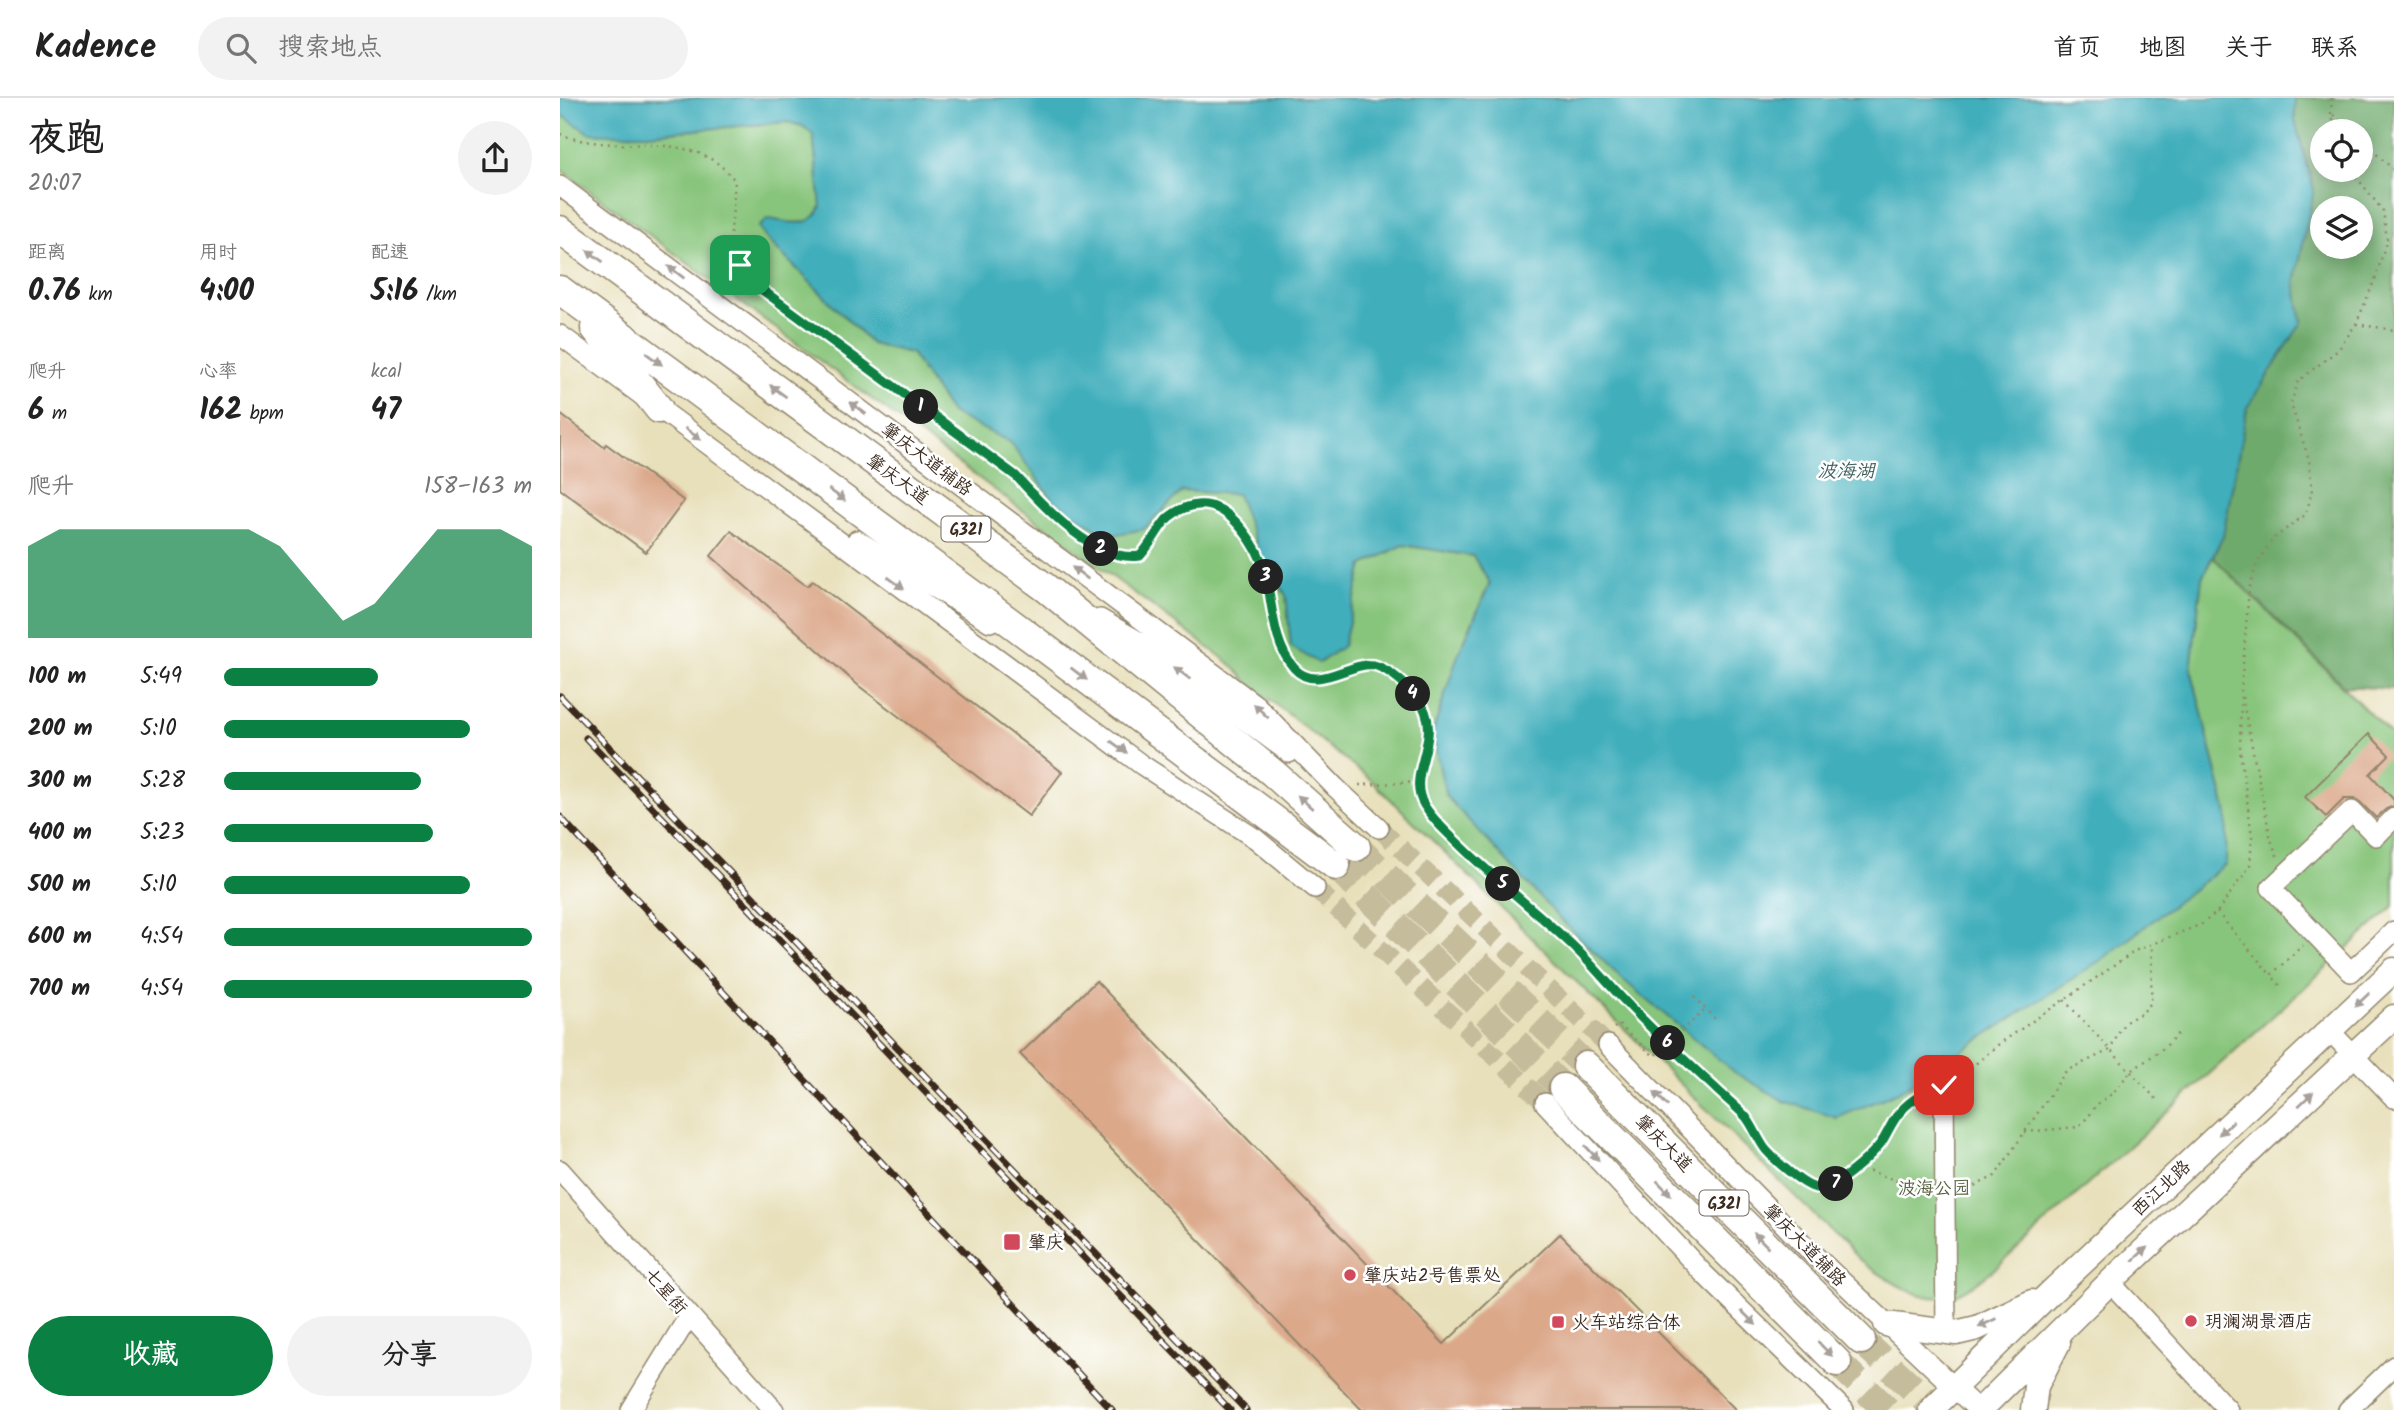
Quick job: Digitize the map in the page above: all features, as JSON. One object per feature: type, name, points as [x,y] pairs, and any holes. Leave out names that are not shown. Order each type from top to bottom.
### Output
[{"type":"highway","name":"肇庆大道","points":[[560,229],[1046,588],[1273,774],[1356,847]]},
{"type":"highway","points":[[566,294],[659,409]]},
{"type":"highway","name":"G321","points":[[566,294],[1336,866]]},
{"type":"highway","name":"肇庆大道","points":[[1586,1066],[1861,1340]]},
{"type":"highway","name":"肇庆大道","points":[[1554,1096],[1837,1362]]},
{"type":"main road","name":"西江北路","points":[[1931,1410],[2049,1294],[2394,970]]},
{"type":"main road","name":"西江北路","points":[[1979,1410],[2109,1282],[2394,1017]]},
{"type":"main road","points":[[1886,1324],[1946,1333],[1977,1328],[2049,1294],[2072,1318],[2036,1386],[2033,1410]]},
{"type":"street","name":"肇庆大道辅路","points":[[560,186],[1256,705],[1378,828]]},
{"type":"street","points":[[560,335],[1143,765],[1256,839],[1315,888]]},
{"type":"street","points":[[768,489],[834,526],[998,627],[1049,651]]},
{"type":"street","points":[[1046,588],[1140,642],[1335,787]]},
{"type":"street","points":[[2394,818],[2376,836],[2352,811],[2271,888],[2351,972],[2394,931]]},
{"type":"street","points":[[2330,1031],[2394,1098]]},
{"type":"street","name":"肇庆大道辅路","points":[[1609,1039],[1802,1243],[1979,1410]]},
{"type":"street","points":[[1944,1085],[1946,1333]]},
{"type":"street","points":[[1554,1096],[1704,1274],[1844,1410]]},
{"type":"street","name":"七星街","points":[[560,1170],[774,1410]]},
{"type":"street","points":[[2109,1282],[2228,1410]]},
{"type":"street","points":[[631,1410],[689,1316]]},
{"type":"street","points":[[2348,1410],[2394,1366]]},
{"type":"path","points":[[2332,98],[2333,119]]},
{"type":"path","points":[[2332,114],[2338,119]]},
{"type":"path","points":[[560,134],[577,141],[610,145],[668,144],[708,156],[725,167],[735,181],[730,244],[740,265],[761,289],[1016,476],[1044,506],[1075,532],[1108,553],[1128,558],[1140,556],[1167,520],[1196,504],[1213,506],[1229,513],[1241,526],[1265,569],[1272,613],[1285,656],[1298,672],[1312,677],[1335,676],[1362,665],[1378,666],[1401,681],[1427,714],[1428,748],[1418,782],[1422,801],[1433,818],[1476,861],[1571,944],[1668,1044],[1747,1118],[1765,1149],[1813,1188],[1827,1188],[1839,1183],[1881,1143],[1902,1110],[1922,1094],[1958,1079],[1999,1044],[2137,950],[2202,924],[2217,912],[2250,866],[2252,836],[2240,750],[2241,689],[2249,589],[2257,563],[2273,539],[2306,514],[2312,492],[2309,460],[2291,404],[2298,381],[2338,350],[2356,324],[2376,277],[2387,239],[2383,211],[2360,182]]},
{"type":"path","points":[[2373,151],[2394,170]]},
{"type":"path","points":[[2356,324],[2394,330]]},
{"type":"path","points":[[2241,689],[2271,840],[2287,873]]},
{"type":"path","points":[[1335,787],[1418,782]]},
{"type":"path","points":[[2217,912],[2280,985]]},
{"type":"path","points":[[2272,975],[2314,933]]},
{"type":"path","points":[[1856,1167],[1914,1187],[1973,1187],[1996,1176],[2066,1071],[2110,1050],[2124,1023],[2143,1012],[2151,1003],[2152,944]]},
{"type":"path","points":[[1694,997],[1718,1022]]},
{"type":"path","points":[[2064,1000],[2157,1100]]},
{"type":"path","points":[[1609,1039],[1618,1024],[1654,1056],[1706,1009]]},
{"type":"path","points":[[2025,1132],[2078,1127],[2130,1072],[2165,1047],[2181,1030]]},
{"type":"green space","points":[[2295,98],[2394,98],[2394,689],[2344,686],[2213,557],[2223,536],[2247,408],[2302,322],[2295,282],[2310,209],[2310,259],[2373,259],[2373,196],[2313,196],[2312,182],[2373,182],[2373,119],[2310,119],[2310,175],[2295,121]]},
{"type":"green space","name":"波海公园","points":[[560,114],[590,133],[647,134],[787,122],[803,126],[813,135],[821,206],[817,214],[806,222],[767,220],[759,227],[765,237],[872,344],[911,353],[951,413],[1011,442],[1054,501],[1144,529],[1181,491],[1237,494],[1262,559],[1286,595],[1291,647],[1343,646],[1363,565],[1403,545],[1473,556],[1490,582],[1458,655],[1432,734],[2227,814],[2191,669],[2202,577],[2213,557],[2394,738],[2394,906],[1997,1267],[1954,1295],[1929,1297],[1905,1289],[1862,1262],[1371,780],[1250,684],[1228,662],[560,169]]},
{"type":"water","name":"波海湖","points":[[560,98],[2295,98],[2295,121],[2314,190],[2313,196],[2310,196],[2310,209],[2295,282],[2302,322],[2247,408],[2223,536],[2202,577],[2191,669],[2227,814],[2226,864],[2104,958],[1898,1092],[1837,1118],[1784,1101],[1734,1072],[1621,978],[1561,920],[1446,796],[1432,734],[1458,655],[1490,583],[1473,556],[1403,545],[1363,565],[1343,646],[1319,663],[1291,647],[1286,595],[1262,559],[1237,494],[1182,491],[1144,529],[1108,536],[1054,501],[1010,442],[951,413],[911,353],[872,344],[765,237],[759,227],[767,219],[805,222],[817,214],[821,206],[813,135],[803,126],[787,122],[647,134],[589,133],[560,114]]},
{"type":"building","points":[[560,414],[684,501],[646,552],[560,489]]},
{"type":"building","points":[[731,531],[807,586],[813,581],[1062,772],[1029,816],[859,686],[711,556]]},
{"type":"building","points":[[2369,734],[2389,755],[2370,774],[2394,800],[2394,806],[2376,818],[2355,799],[2344,799],[2326,817],[2305,797]]},
{"type":"building","points":[[1096,981],[1444,1344],[1560,1234],[1736,1410],[1362,1410],[1020,1054]]},
{"type":"tunnel","points":[[1379,828],[1608,1045]]},
{"type":"tunnel","points":[[1356,847],[1586,1066]]},
{"type":"tunnel","points":[[1336,866],[1563,1088]]},
{"type":"tunnel","points":[[1315,888],[1545,1103]]},
{"type":"tunnel","points":[[1861,1340],[1936,1410]]},
{"type":"tunnel","points":[[1837,1362],[1887,1410]]},
{"type":"railway","points":[[560,696],[1246,1410]]},
{"type":"railway","points":[[586,738],[1230,1410]]},
{"type":"railway","points":[[560,817],[1112,1410]]},
{"type":"place","name":"肇庆","points":[[1012,1242]]},
{"type":"place","name":"肇庆站2号售票处","points":[[1350,1275]]},
{"type":"place","name":"玥澜湖景酒店","points":[[2191,1321]]},
{"type":"place","name":"火车站综合体","points":[[1558,1322]]},
{"type":"route","points":[[740,265],[761,289],[1016,476],[1044,506],[1075,532],[1108,553],[1128,558],[1140,556],[1167,520],[1196,504],[1213,506],[1229,513],[1241,526],[1265,569],[1272,613],[1285,656],[1298,672],[1312,677],[1335,676],[1362,665],[1378,666],[1401,681],[1427,714],[1428,748],[1418,782],[1422,801],[1433,818],[1476,861],[1571,944],[1621,997],[1747,1118],[1765,1149],[1813,1188],[1827,1188],[1839,1183],[1881,1143],[1902,1110],[1922,1094],[1944,1085]]}]
